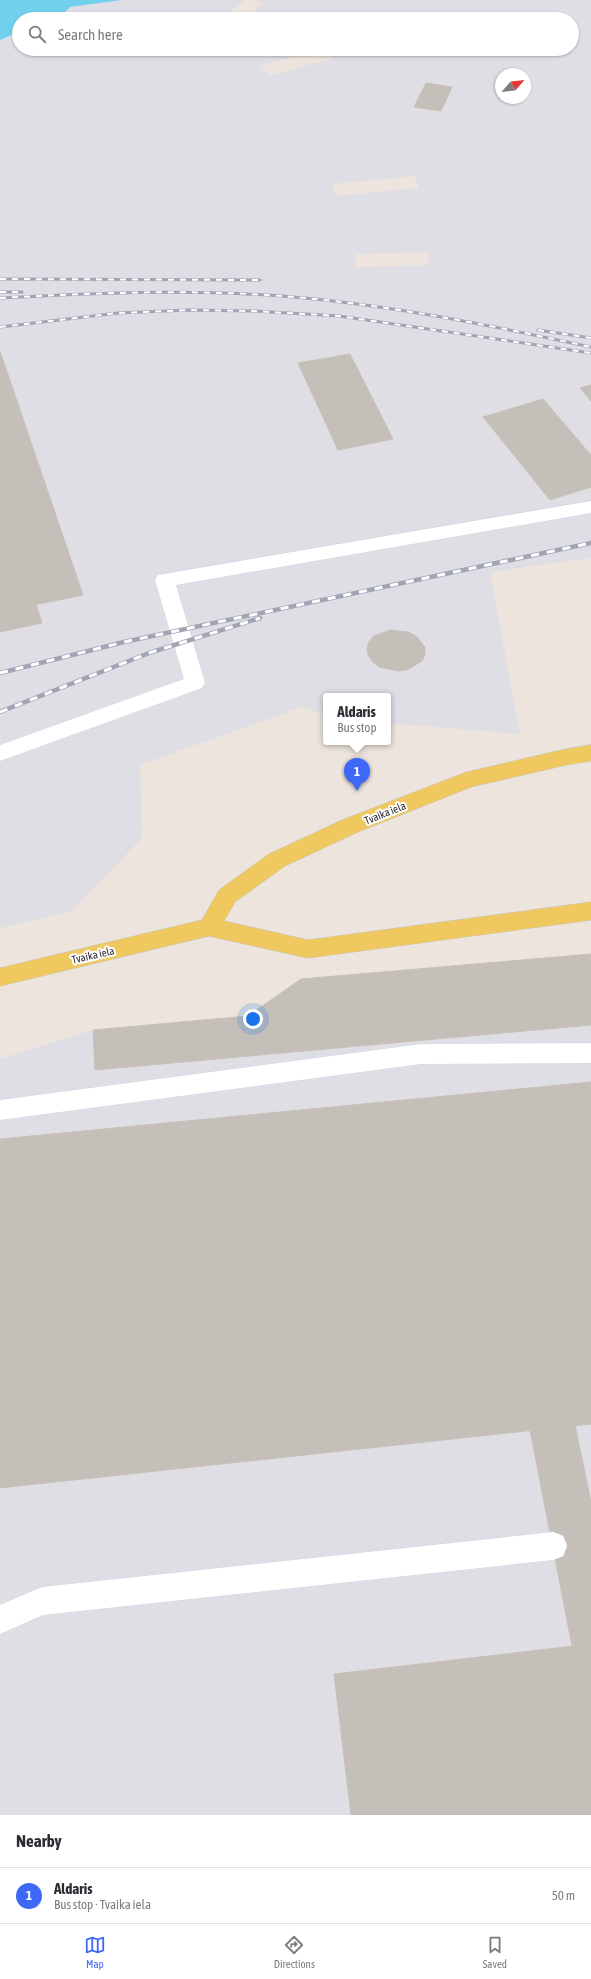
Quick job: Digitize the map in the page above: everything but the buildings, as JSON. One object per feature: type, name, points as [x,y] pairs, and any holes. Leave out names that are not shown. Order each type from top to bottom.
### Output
[{"type":"main road","name":"Tvaika iela","points":[[209,927],[228,896],[277,860],[350,826],[467,780],[566,757],[591,753]]},
{"type":"main road","name":"Tvaika iela","points":[[0,977],[209,927],[308,949],[591,911]]},
{"type":"lane","points":[[0,752],[195,683],[166,580],[591,507]]},
{"type":"lane","points":[[0,1110],[422,1054],[591,1053]]},
{"type":"lane","points":[[0,1620],[42,1601],[553,1546]]},
{"type":"shaded area","points":[[122,0],[245,0],[230,12],[65,12],[70,7]]},
{"type":"shaded area","points":[[255,0],[591,0],[591,558],[490,572],[520,734],[391,723],[391,693],[323,693],[323,714],[302,707],[140,765],[142,838],[72,911],[0,928],[0,40],[12,35],[12,56],[296,56],[260,66],[270,76],[332,58],[330,56],[579,56],[579,12],[252,12],[263,3]],"holes":[[[415,176],[419,188],[336,196],[332,184]],[[428,252],[429,265],[356,267],[355,254]]]},
{"type":"shaded area","points":[[591,954],[591,1815],[0,1815],[0,1059],[93,1030],[248,1016],[301,979]]},
{"type":"water","points":[[0,0],[122,0],[70,7],[65,12],[12,12],[12,35],[0,40]]},
{"type":"railway","points":[[0,279],[260,280]]},
{"type":"railway","points":[[0,292],[22,292]]},
{"type":"railway","points":[[0,298],[105,293],[176,292],[281,296],[359,304],[437,316],[591,347]]},
{"type":"railway","points":[[0,327],[118,313],[189,310],[253,311],[339,316],[591,353]]},
{"type":"railway","points":[[538,330],[591,338]]},
{"type":"railway","points":[[0,673],[124,642],[591,543]]},
{"type":"railway","points":[[0,712],[149,653],[260,618]]},
{"type":"place","name":"Aldaris","points":[[357,791]]}]
